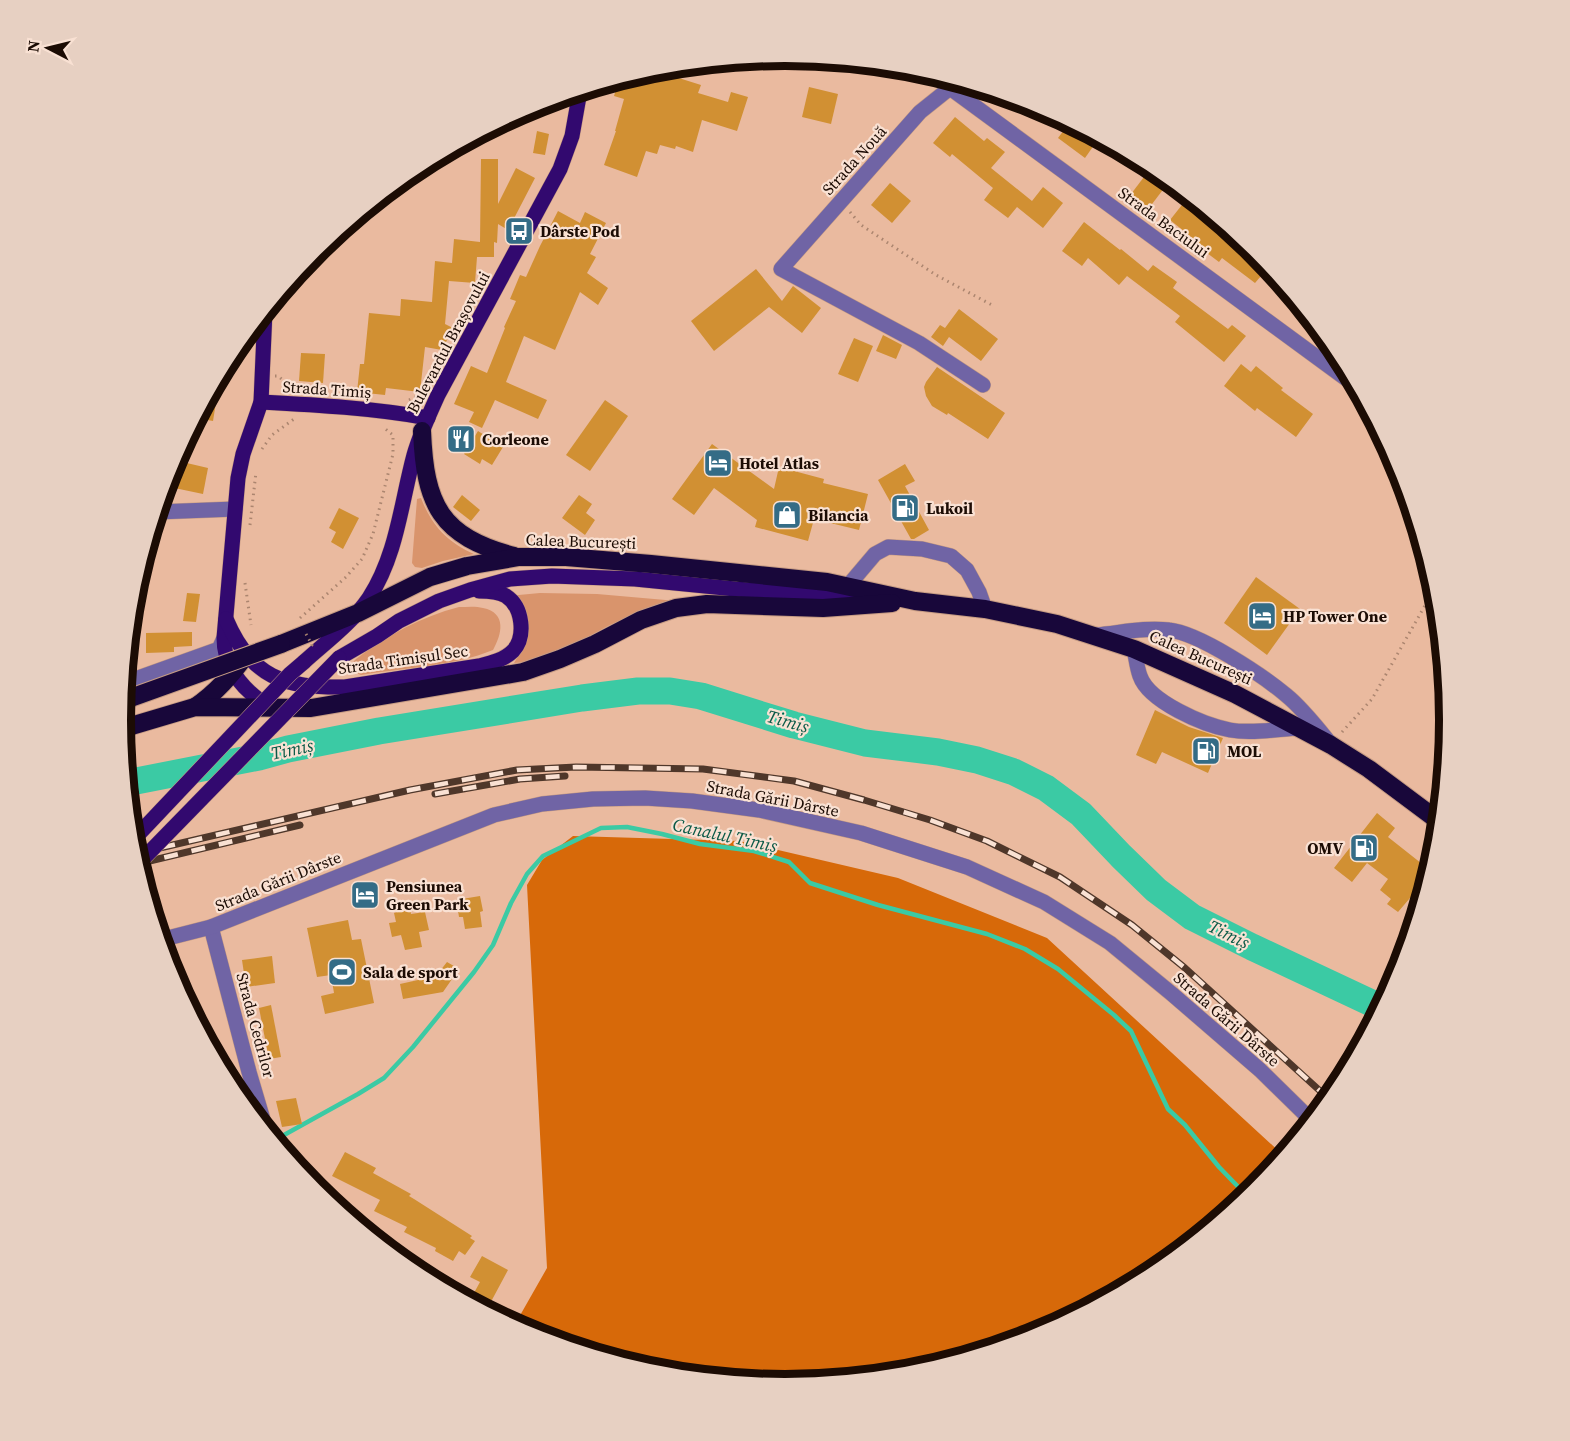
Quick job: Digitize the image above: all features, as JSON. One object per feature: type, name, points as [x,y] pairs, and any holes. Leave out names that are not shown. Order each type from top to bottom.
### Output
[{"type":"highway","points":[[425,425],[423,456],[429,488],[435,504],[447,522],[461,534],[480,544],[519,557]]},
{"type":"highway","name":"Calea București","points":[[358,613],[430,577],[467,566],[519,557],[566,557],[827,582],[915,601],[985,609],[1057,624],[1096,635],[1134,649],[1235,694],[1331,745],[1369,769],[1432,816]]},
{"type":"highway","points":[[131,726],[195,708],[298,709],[328,706],[523,672],[560,659],[649,617],[676,608],[707,604],[823,608],[915,601]]},
{"type":"highway","points":[[132,698],[281,644],[302,627],[358,613]]},
{"type":"highway","points":[[195,708],[210,697],[233,673],[246,655]]},
{"type":"main road","name":"Bulevardul Brașovului","points":[[358,613],[370,597],[388,560],[415,454],[425,425],[438,395],[560,169],[572,136],[578,100]]},
{"type":"main road","points":[[261,402],[265,324]]},
{"type":"main road","name":"Strada Timiș","points":[[233,673],[227,659],[224,638],[235,509],[243,454],[261,402],[362,408],[425,425]]},
{"type":"main road","name":"Calea București","points":[[145,857],[339,658],[399,621],[439,601],[470,590],[510,579],[560,576],[634,579],[735,589],[915,601]]},
{"type":"main road","name":"Strada Timișul Sec","points":[[226,619],[231,632],[246,655],[268,674],[303,686],[345,687],[470,667],[495,662],[507,656],[514,650],[520,639],[520,619],[516,608],[507,597],[493,592],[470,590]]},
{"type":"main road","name":"Calea București","points":[[140,832],[290,674],[358,613]]},
{"type":"main road","points":[[233,673],[251,694],[271,708]]},
{"type":"street","name":"Strada Nouă","points":[[952,88],[920,112],[781,269],[919,343],[983,385]]},
{"type":"street","name":"Strada Baciului","points":[[963,91],[1340,374]]},
{"type":"street","points":[[164,512],[235,509]]},
{"type":"street","points":[[847,587],[875,554],[888,547],[922,549],[951,556],[967,570],[985,609]]},
{"type":"street","points":[[1096,635],[1171,630],[1192,636],[1249,669],[1287,695],[1331,745]]},
{"type":"street","points":[[132,680],[219,649],[224,638]]},
{"type":"street","points":[[1134,649],[1140,678],[1168,706],[1201,721],[1230,730],[1300,728]]},
{"type":"street","name":"Strada Gării Dârste","points":[[168,938],[211,927],[494,815],[542,804],[593,799],[645,798],[692,801],[759,810],[861,833],[967,867],[1044,902],[1110,944],[1145,972],[1260,1070],[1306,1116]]},
{"type":"street","name":"Strada Cedrilor","points":[[211,927],[261,1112]]},
{"type":"path","points":[[841,201],[861,225],[936,275],[992,305]]},
{"type":"path","points":[[263,375],[278,376],[287,384],[308,389]]},
{"type":"path","points":[[406,400],[422,394]]},
{"type":"path","points":[[258,454],[272,435],[293,419],[301,418]]},
{"type":"path","points":[[302,627],[363,559],[373,534],[393,454],[393,435],[384,427],[376,425]]},
{"type":"path","points":[[249,536],[256,466]]},
{"type":"path","points":[[244,582],[251,625]]},
{"type":"path","points":[[1331,745],[1372,699],[1428,600]]},
{"type":"shaded area","points":[[421,498],[435,525],[456,544],[474,554],[422,568],[415,567],[412,563],[417,499]]},
{"type":"shaded area","points":[[540,593],[597,594],[677,601],[618,621],[552,654],[514,663],[520,653],[508,596]]},
{"type":"shaded area","points":[[459,607],[480,607],[496,614],[500,631],[493,650],[462,660],[428,666],[361,675],[355,670],[352,663],[380,642],[418,622]]},
{"type":"shaded area","points":[[573,836],[739,841],[898,878],[1047,938],[1278,1151],[1217,1213],[1149,1265],[1074,1308],[995,1340],[954,1353],[913,1362],[828,1374],[742,1374],[657,1362],[616,1353],[535,1325],[519,1318],[547,1268],[527,885],[542,860]]},
{"type":"building","points":[[673,76],[701,85],[698,93],[728,102],[731,92],[748,97],[737,131],[702,120],[693,152],[676,146],[675,149],[660,145],[657,154],[646,151],[637,177],[604,165],[624,99],[614,96],[616,88]]},
{"type":"building","points":[[809,87],[838,94],[831,124],[802,117]]},
{"type":"building","points":[[955,117],[984,141],[987,138],[1005,152],[991,168],[1032,201],[1043,187],[1063,203],[1043,228],[1017,207],[1008,218],[984,200],[993,188],[952,154],[950,157],[933,143]]},
{"type":"building","points":[[1065,129],[1095,144],[1085,158],[1058,138]]},
{"type":"building","points":[[537,131],[549,134],[545,155],[533,153]]},
{"type":"building","points":[[481,159],[498,159],[498,204],[516,168],[535,178],[508,230],[498,224],[497,243],[494,242],[494,257],[477,257],[475,283],[449,281],[445,324],[453,328],[442,350],[425,347],[420,392],[386,388],[385,395],[357,392],[360,364],[364,364],[369,313],[400,316],[401,299],[432,302],[435,261],[452,263],[454,239],[480,242]]},
{"type":"building","points":[[1146,174],[1165,187],[1149,208],[1131,194]]},
{"type":"building","points":[[890,183],[911,201],[892,223],[871,205]]},
{"type":"building","points":[[1184,202],[1217,228],[1274,286],[1261,276],[1255,283],[1222,258],[1219,262],[1170,220]]},
{"type":"building","points":[[558,211],[580,223],[585,212],[606,223],[590,254],[596,257],[587,273],[608,288],[598,305],[580,292],[555,350],[524,336],[506,382],[547,400],[538,419],[495,400],[482,428],[469,422],[474,412],[454,404],[471,366],[487,373],[516,301],[510,299],[520,275],[526,277]]},
{"type":"building","points":[[1084,222],[1148,271],[1153,265],[1177,282],[1173,288],[1228,329],[1232,325],[1246,336],[1224,362],[1175,322],[1180,316],[1127,276],[1119,285],[1088,258],[1082,266],[1062,251]]},
{"type":"building","points":[[756,269],[782,301],[793,286],[821,308],[802,333],[769,307],[714,351],[691,321]]},
{"type":"building","points":[[959,309],[998,339],[981,361],[949,337],[943,346],[931,337],[940,325],[945,328]]},
{"type":"building","points":[[883,335],[902,345],[896,359],[876,351]]},
{"type":"building","points":[[854,338],[873,346],[858,382],[838,374]]},
{"type":"building","points":[[301,353],[325,354],[323,383],[299,381]]},
{"type":"building","points":[[1241,364],[1251,372],[1256,366],[1283,388],[1281,390],[1313,414],[1296,437],[1257,408],[1255,411],[1224,386]]},
{"type":"building","points":[[937,367],[1005,413],[988,439],[948,413],[947,415],[932,406],[924,387]]},
{"type":"building","points":[[217,394],[213,421],[204,419]]},
{"type":"building","points":[[605,400],[628,416],[590,471],[566,455]]},
{"type":"building","points":[[478,431],[503,447],[492,465],[482,459],[480,464],[464,454]]},
{"type":"building","points":[[712,444],[774,489],[779,467],[824,479],[823,483],[868,494],[859,530],[814,519],[808,541],[755,527],[757,520],[714,488],[694,515],[672,499]]},
{"type":"building","points":[[184,462],[208,468],[203,494],[173,488]]},
{"type":"building","name":"Lukoil","points":[[905,464],[915,481],[905,486],[929,530],[914,539],[911,539],[878,480]]},
{"type":"building","points":[[462,495],[480,510],[471,521],[453,507]]},
{"type":"building","points":[[579,495],[592,504],[586,513],[595,520],[585,535],[562,518]]},
{"type":"building","points":[[339,508],[359,518],[343,549],[331,542],[336,532],[329,528]]},
{"type":"building","name":"HP Tower One","points":[[1256,577],[1300,609],[1267,655],[1224,623]]},
{"type":"building","points":[[187,593],[200,594],[196,622],[183,621]]},
{"type":"building","points":[[192,632],[192,646],[174,647],[174,652],[146,653],[146,633]]},
{"type":"building","points":[[1155,710],[1189,727],[1223,738],[1208,773],[1162,752],[1156,764],[1136,755]]},
{"type":"building","points":[[1377,813],[1395,828],[1388,837],[1423,865],[1414,902],[1410,898],[1398,912],[1387,904],[1391,899],[1380,890],[1388,879],[1367,863],[1352,882],[1334,868]]},
{"type":"building","points":[[480,896],[483,911],[480,912],[482,927],[465,929],[463,917],[459,917],[457,904],[463,904],[462,899]]},
{"type":"building","points":[[410,909],[411,914],[425,912],[429,930],[419,932],[422,947],[405,950],[401,935],[392,937],[389,923],[396,922],[394,913]]},
{"type":"building","name":"Sala de sport","points":[[348,920],[352,940],[361,939],[374,1003],[325,1014],[321,996],[334,993],[331,975],[317,977],[307,928]]},
{"type":"building","points":[[272,956],[275,983],[246,987],[242,960]]},
{"type":"building","points":[[447,962],[459,969],[443,992],[403,999],[400,984],[436,976]]},
{"type":"building","points":[[271,1005],[281,1057],[269,1059],[259,1008]]},
{"type":"building","points":[[296,1098],[302,1124],[282,1127],[276,1101]]},
{"type":"building","points":[[345,1152],[376,1168],[373,1173],[411,1194],[409,1196],[472,1236],[470,1238],[475,1241],[465,1255],[459,1251],[453,1261],[435,1251],[436,1248],[404,1232],[407,1227],[374,1211],[380,1200],[332,1176]]},
{"type":"building","points":[[482,1256],[508,1270],[490,1304],[473,1295],[480,1282],[470,1277]]},
{"type":"waterway","name":"Timiș","points":[[134,781],[379,731],[582,698],[638,691],[670,691],[701,696],[794,725],[865,743],[938,752],[977,760],[1014,772],[1046,788],[1081,814],[1156,890],[1192,917],[1375,1004]]},
{"type":"waterway","name":"Canalul Timiș","points":[[280,1136],[384,1078],[413,1047],[474,972],[493,945],[511,903],[527,874],[543,856],[601,828],[627,827],[700,844],[754,851],[789,862],[810,883],[878,905],[987,934],[1025,949],[1058,969],[1131,1031],[1168,1109],[1185,1125],[1241,1190]]},
{"type":"railway","points":[[144,852],[410,790],[517,770],[576,767],[703,769],[794,781],[930,820],[987,841],[1060,877],[1132,925],[1185,968],[1322,1093]]},
{"type":"railway","points":[[435,794],[520,779],[565,776]]},
{"type":"railway","points":[[146,862],[300,825]]},
{"type":"place","name":"Dârste Pod","points":[[519,231]]},
{"type":"place","name":"Corleone","points":[[461,439]]},
{"type":"place","name":"Hotel Atlas","points":[[718,463]]},
{"type":"place","name":"Lukoil","points":[[905,508]]},
{"type":"place","name":"Bilancia","points":[[787,515]]},
{"type":"place","name":"HP Tower One","points":[[1262,616]]},
{"type":"place","name":"MOL","points":[[1206,751]]},
{"type":"place","name":"OMV","points":[[1364,848]]},
{"type":"place","name":"Pensiunea Green Park","points":[[365,895]]},
{"type":"place","name":"Sala de sport","points":[[342,972]]}]
